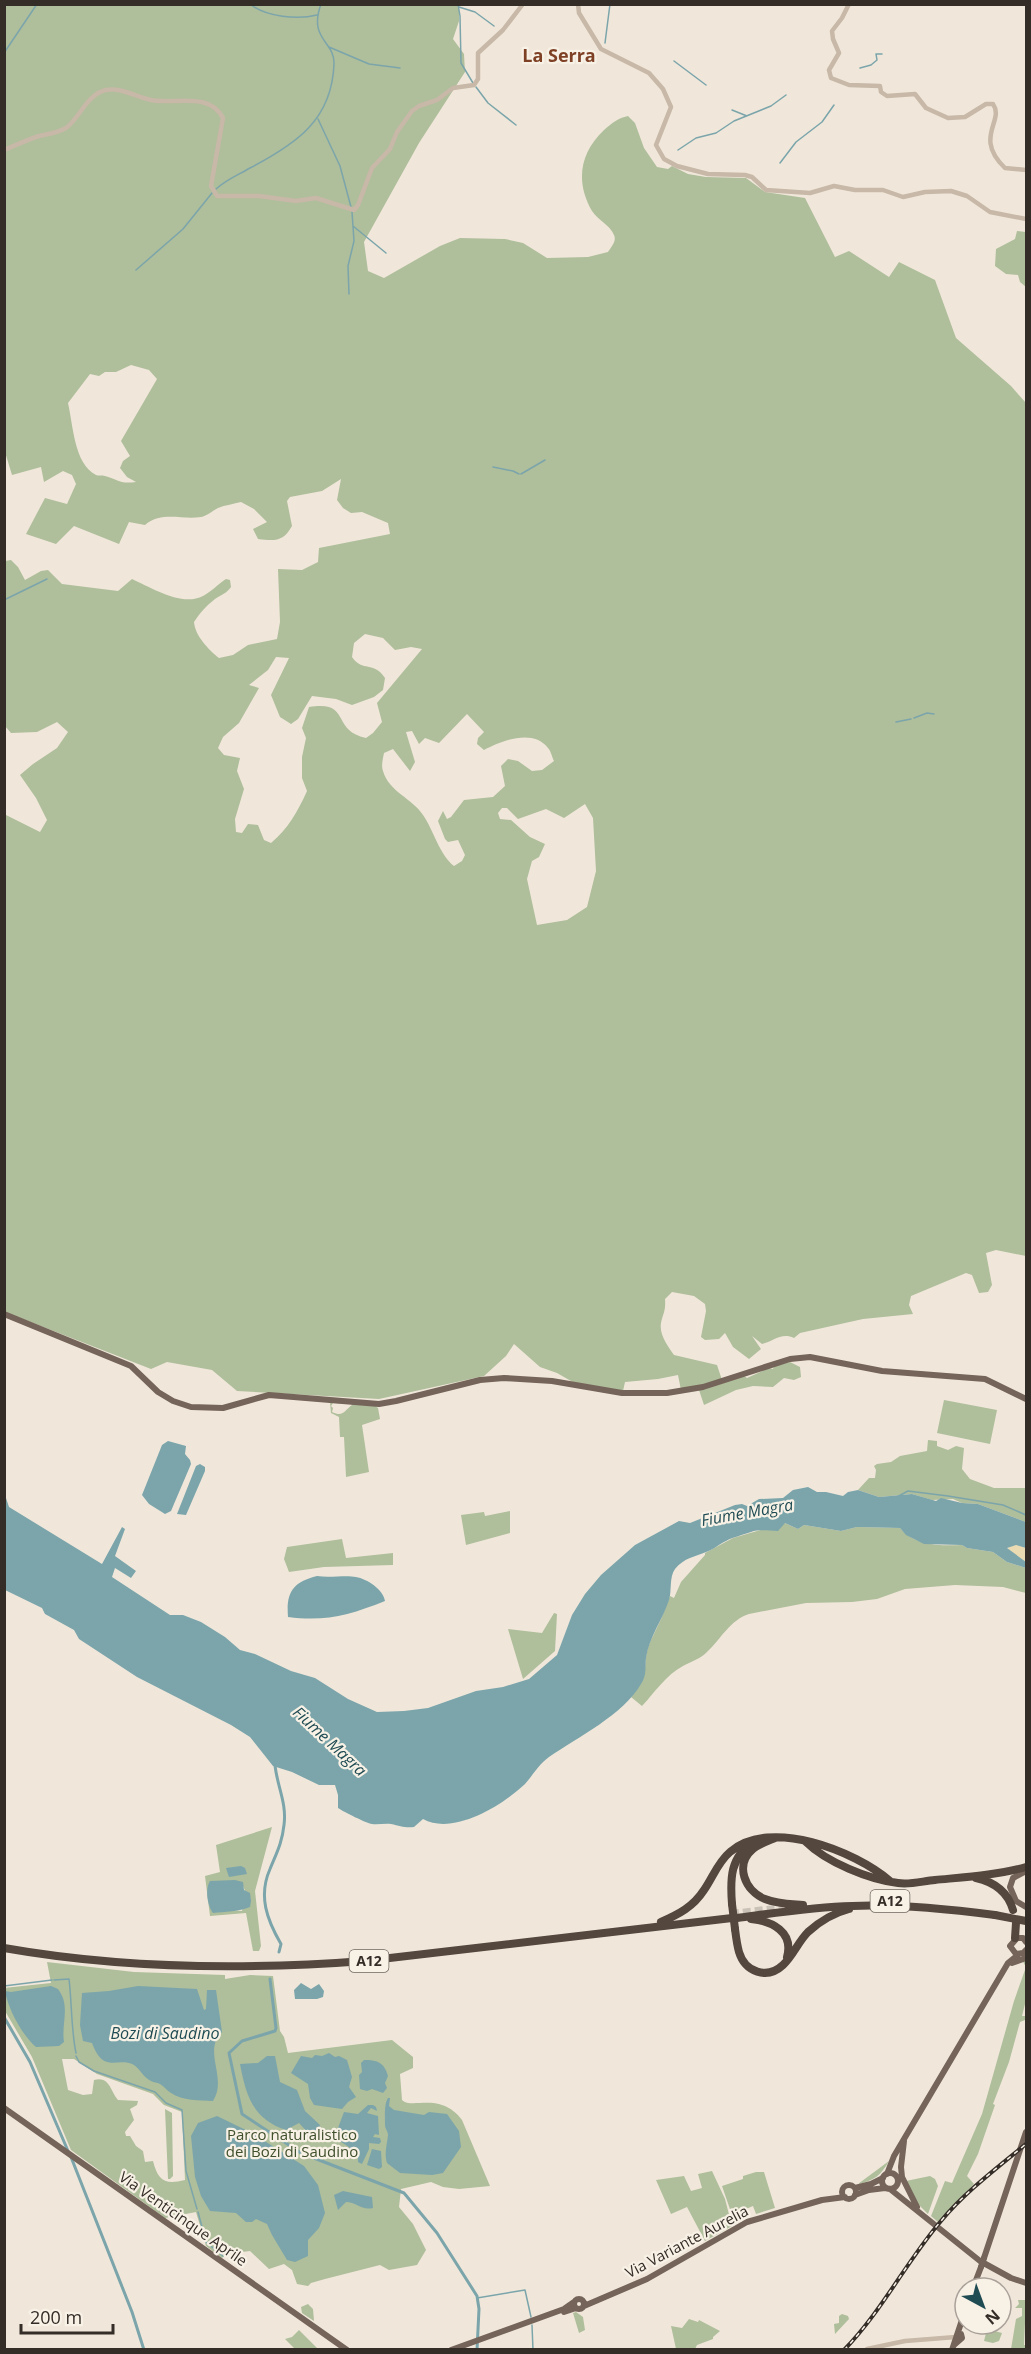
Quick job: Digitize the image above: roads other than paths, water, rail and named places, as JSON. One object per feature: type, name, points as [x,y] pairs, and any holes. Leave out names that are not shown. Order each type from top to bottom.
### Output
[{"type":"highway","points":[[661,1922],[691,1906],[704,1890],[720,1863],[735,1848],[758,1838],[823,1844],[861,1862],[890,1881],[909,1883],[1026,1869]]},
{"type":"highway","points":[[775,1838],[756,1847],[748,1855],[743,1871],[746,1882],[753,1892],[765,1899],[803,1905]]},
{"type":"highway","points":[[775,1838],[753,1843],[737,1858],[731,1875],[739,1953],[744,1964],[751,1970],[768,1973],[782,1966],[801,1940],[817,1925],[829,1917],[864,1905]]},
{"type":"highway","points":[[970,1877],[990,1882],[997,1887],[1014,1910]]},
{"type":"highway","name":"A12","points":[[783,1908],[849,1901],[903,1902],[946,1904],[1026,1918]]},
{"type":"highway","name":"A12","points":[[4,1944],[89,1956],[162,1961],[254,1963],[364,1957],[734,1914],[818,1908],[864,1905],[996,1912]]},
{"type":"highway","points":[[734,1914],[767,1922],[782,1931],[789,1949],[782,1966]]},
{"type":"highway","name":"A12","points":[[4,1948],[90,1960],[163,1965],[254,1967],[310,1965],[364,1961],[734,1914]]},
{"type":"highway","points":[[1016,1923],[1017,1938]]},
{"type":"main road","points":[[4,1314],[130,1366],[164,1396],[199,1408],[223,1408],[269,1395],[379,1404],[480,1380],[504,1378],[552,1381],[622,1393],[667,1393],[703,1387],[790,1359],[810,1357],[882,1371],[985,1378],[1026,1399]]},
{"type":"main road","points":[[1026,1869],[1013,1878],[1010,1887],[1016,1901],[1026,1907]]},
{"type":"main road","points":[[1002,1974],[1012,1941],[1026,1930]]},
{"type":"main road","points":[[1017,1938],[1026,1942]]},
{"type":"main road","points":[[1011,1948],[1014,1953],[1024,1954]]},
{"type":"main road","points":[[1024,1954],[1010,1960],[926,2100],[882,2183],[980,2261],[998,2272],[1026,2282]]},
{"type":"main road","name":"Via Venticinque Aprile","points":[[4,2108],[347,2349]]},
{"type":"main road","points":[[978,2276],[1026,2132]]},
{"type":"main road","points":[[904,2139],[895,2160],[897,2184],[924,2215]]},
{"type":"main road","points":[[904,2139],[902,2177],[918,2208]]},
{"type":"main road","name":"Via Variante Aurelia","points":[[844,2194],[850,2199],[855,2191],[885,2176],[895,2175]]},
{"type":"main road","name":"Via Variante Aurelia","points":[[451,2349],[482,2340],[575,2305],[580,2309],[583,2303],[646,2279],[747,2222],[844,2194],[849,2185],[855,2191],[887,2189],[897,2184]]},
{"type":"main road","name":"Via Variante Aurelia","points":[[459,2349],[472,2343]]},
{"type":"street","points":[[4,150],[62,130],[71,123],[95,94],[106,90],[133,94],[154,101],[193,100],[217,109],[223,118],[211,186],[217,196],[259,196],[296,201],[316,198],[354,210],[372,168],[390,149],[408,116],[419,106],[437,100],[450,89],[474,85],[478,79],[478,53],[503,30],[523,4]]},
{"type":"street","points":[[578,4],[579,13],[601,49],[640,68],[657,80],[663,89],[671,107],[668,118],[656,140],[656,145],[669,163],[708,174],[745,175],[752,177],[766,190],[803,194],[834,186],[855,190],[883,190],[903,197],[937,192],[960,193],[990,212],[1026,219]]},
{"type":"street","points":[[849,4],[843,18],[832,31],[839,53],[830,67],[830,76],[849,85],[880,86],[880,91],[887,96],[915,94],[926,108],[948,118],[965,117],[986,104],[993,104],[996,111],[989,140],[991,148],[1005,168],[1026,170]]},
{"type":"street","points":[[867,2349],[898,2342],[956,2340]]},
{"type":"water","points":[[168,1441],[186,1446],[185,1454],[191,1464],[171,1511],[165,1514],[149,1504],[142,1495],[162,1445]]},
{"type":"water","points":[[200,1464],[205,1467],[205,1471],[186,1515],[177,1514],[196,1466]]},
{"type":"water","name":"Fiume Magra","points":[[808,1487],[817,1492],[843,1496],[848,1492],[858,1490],[879,1497],[912,1494],[936,1501],[941,1498],[978,1504],[1026,1522],[1026,1548],[1016,1545],[1007,1548],[1026,1562],[1026,1568],[1007,1562],[993,1552],[967,1548],[962,1545],[924,1544],[906,1535],[900,1528],[857,1527],[841,1531],[804,1525],[798,1529],[785,1523],[778,1531],[754,1531],[729,1540],[686,1560],[675,1569],[669,1600],[648,1650],[644,1677],[623,1706],[599,1725],[545,1760],[525,1784],[504,1801],[477,1816],[448,1824],[423,1819],[414,1827],[405,1827],[372,1824],[360,1820],[338,1808],[335,1785],[319,1785],[273,1766],[250,1737],[137,1677],[79,1639],[74,1630],[45,1614],[42,1608],[5,1590],[5,1495],[9,1507],[102,1564],[122,1527],[125,1529],[115,1556],[136,1571],[131,1578],[115,1568],[112,1577],[170,1615],[183,1615],[201,1622],[225,1637],[240,1650],[255,1654],[291,1671],[315,1678],[348,1699],[377,1712],[428,1708],[476,1691],[503,1687],[529,1679],[557,1655],[572,1615],[585,1594],[601,1575],[635,1545],[679,1521],[690,1523],[735,1505],[747,1506],[759,1499],[783,1498],[793,1490]]},
{"type":"water","points":[[317,1576],[360,1578],[378,1589],[385,1601],[326,1618],[288,1617],[288,1601],[293,1589],[302,1581]]},
{"type":"water","points":[[241,1866],[245,1868],[247,1874],[229,1877],[226,1868]]},
{"type":"water","points":[[210,1881],[243,1882],[244,1890],[250,1893],[250,1907],[213,1913],[207,1897]]},
{"type":"water","points":[[301,1983],[311,1989],[319,1984],[324,1991],[323,1997],[295,1999],[294,1990]]},
{"type":"water","name":"Bozi di Saudino","points":[[51,1986],[58,1989],[64,2002],[64,2042],[59,2046],[36,2047],[16,2021],[5,1991]]},
{"type":"water","name":"Bozi di Saudino","points":[[138,1986],[197,1989],[204,2010],[206,2009],[207,1990],[216,1990],[222,2032],[216,2039],[214,2048],[218,2083],[213,2101],[191,2100],[175,2096],[160,2084],[149,2080],[134,2065],[106,2062],[101,2059],[92,2043],[83,2041],[80,2025],[82,1993]]},
{"type":"water","points":[[329,2053],[347,2060],[352,2077],[349,2087],[356,2097],[342,2109],[314,2105],[310,2098],[308,2084],[291,2073],[301,2056],[312,2058],[315,2055],[322,2056]]},
{"type":"water","points":[[267,2056],[275,2056],[280,2082],[297,2090],[305,2111],[320,2125],[312,2137],[299,2123],[286,2130],[266,2120],[248,2096],[240,2064],[258,2063]]},
{"type":"water","points":[[364,2060],[376,2061],[384,2068],[388,2076],[385,2083],[387,2088],[383,2093],[372,2089],[367,2091],[360,2089],[359,2075],[362,2072],[361,2063]]},
{"type":"water","points":[[388,2098],[390,2098],[389,2106],[394,2110],[424,2115],[429,2112],[447,2114],[459,2131],[461,2147],[443,2173],[432,2175],[400,2173],[387,2163],[388,2135],[385,2115]]},
{"type":"water","points":[[368,2105],[376,2107],[377,2111],[371,2108],[367,2113],[378,2116],[379,2135],[375,2134],[373,2137],[380,2138],[381,2142],[379,2144],[369,2143],[369,2149],[362,2164],[358,2162],[358,2157],[349,2147],[338,2140],[341,2135],[338,2128],[344,2112],[358,2114]]},
{"type":"water","points":[[217,2116],[252,2133],[304,2166],[318,2185],[325,2213],[319,2228],[308,2240],[308,2256],[295,2262],[287,2260],[267,2224],[256,2219],[246,2222],[236,2213],[210,2211],[201,2196],[195,2177],[191,2136],[198,2123]]},
{"type":"water","points":[[372,2149],[381,2151],[382,2167],[379,2169],[367,2165]]},
{"type":"water","points":[[343,2191],[372,2197],[373,2208],[346,2202],[338,2210],[334,2195]]},
{"type":"waterway","points":[[4,53],[37,4]]},
{"type":"waterway","points":[[250,4],[273,15],[301,17],[317,15]]},
{"type":"waterway","points":[[216,189],[282,150],[308,128],[319,115],[332,84],[334,64],[331,50],[323,39],[318,25],[321,4]]},
{"type":"waterway","points":[[458,4],[461,63],[473,83]]},
{"type":"waterway","points":[[605,43],[610,4]]},
{"type":"waterway","points":[[459,7],[475,12],[494,26]]},
{"type":"waterway","points":[[329,47],[369,64],[400,68]]},
{"type":"waterway","points":[[860,68],[871,65],[877,60],[876,54],[882,54]]},
{"type":"waterway","points":[[674,61],[706,85]]},
{"type":"waterway","points":[[476,87],[488,103],[516,125]]},
{"type":"waterway","points":[[678,150],[696,138],[716,133],[734,121],[771,106],[786,95]]},
{"type":"waterway","points":[[780,163],[796,142],[822,122],[834,105]]},
{"type":"waterway","points":[[732,110],[747,116]]},
{"type":"waterway","points":[[318,119],[340,166],[351,207]]},
{"type":"waterway","points":[[136,270],[183,229],[212,193]]},
{"type":"waterway","points":[[349,294],[348,266],[354,241],[352,212]]},
{"type":"waterway","points":[[353,226],[386,253]]},
{"type":"waterway","points":[[521,474],[545,460]]},
{"type":"waterway","points":[[493,467],[519,474]]},
{"type":"waterway","points":[[4,600],[47,579]]},
{"type":"waterway","points":[[914,718],[927,713],[934,714]]},
{"type":"waterway","points":[[896,722],[911,719]]},
{"type":"waterway","points":[[897,1497],[908,1491],[948,1496],[1003,1505],[1026,1515]]},
{"type":"waterway","points":[[275,1765],[285,1817],[281,1842],[266,1879],[265,1898],[268,1917],[281,1944],[279,1952]]},
{"type":"waterway","points":[[54,1980],[69,1979],[76,2053]]},
{"type":"waterway","points":[[270,1979],[275,2031],[242,2041],[229,2053],[242,2114],[301,2153],[404,2193],[437,2233],[477,2296],[479,2309],[477,2350]]},
{"type":"waterway","points":[[4,1986],[52,1980]]},
{"type":"waterway","points":[[4,2017],[30,2062],[68,2151]]},
{"type":"waterway","points":[[76,2056],[79,2062],[94,2071],[155,2092],[166,2103],[182,2110],[186,2171],[197,2209]]},
{"type":"waterway","points":[[71,2157],[132,2312],[144,2350]]},
{"type":"waterway","points":[[198,2212],[206,2242],[223,2256]]},
{"type":"waterway","points":[[477,2298],[525,2290],[531,2317]]},
{"type":"waterway","points":[[532,2325],[533,2350]]},
{"type":"tunnel","points":[[731,1914],[783,1908]]},
{"type":"railway","points":[[844,2350],[858,2335],[950,2210],[1026,2144]]},
{"type":"district","name":"La Serra","points":[[559,56]]},
{"type":"park label","name":"Parco naturalistico dei Bozi di Saudino","points":[[292,2144]]}]
